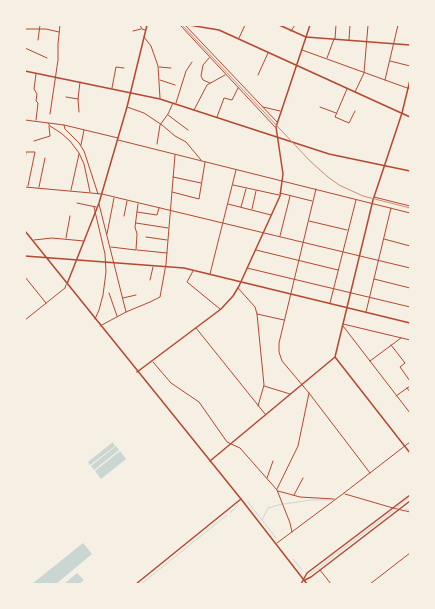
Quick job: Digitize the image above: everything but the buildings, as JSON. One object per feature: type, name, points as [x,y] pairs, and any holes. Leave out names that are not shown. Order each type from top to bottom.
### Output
[{"type":"street","points":[[38,40],[40,25]]},
{"type":"street","points":[[50,114],[56,78],[60,25]]},
{"type":"street","points":[[140,25],[142,29],[146,31]]},
{"type":"street","points":[[25,320],[65,288],[85,241],[98,208],[118,139],[147,25]]},
{"type":"street","points":[[180,25],[276,127]]},
{"type":"street","points":[[185,25],[277,122]]},
{"type":"street","points":[[189,25],[219,30],[410,117]]},
{"type":"street","points":[[239,39],[245,25]]},
{"type":"street","points":[[279,25],[306,37],[410,45]]},
{"type":"street","points":[[291,31],[295,25]]},
{"type":"street","points":[[137,372],[221,310],[233,296],[238,287],[272,215],[280,194],[283,174],[276,127],[280,111],[310,25]]},
{"type":"street","points":[[326,59],[334,39],[336,25]]},
{"type":"street","points":[[349,40],[350,25]]},
{"type":"street","points":[[355,92],[364,73],[368,25]]},
{"type":"street","points":[[385,80],[398,25]]},
{"type":"street","points":[[25,29],[40,29],[60,32]]},
{"type":"street","points":[[133,31],[142,29]]},
{"type":"street","points":[[144,37],[150,46],[158,66],[160,99]]},
{"type":"street","points":[[25,48],[47,58]]},
{"type":"street","points":[[301,50],[409,89]]},
{"type":"street","points":[[258,75],[268,52]]},
{"type":"street","points":[[209,57],[203,65],[201,76],[204,80],[210,83]]},
{"type":"street","points":[[390,61],[410,66]]},
{"type":"street","points":[[176,104],[186,71],[192,62]]},
{"type":"street","points":[[158,66],[171,68]]},
{"type":"street","points":[[111,88],[116,67],[124,68]]},
{"type":"street","points":[[25,71],[160,99],[329,154],[410,171]]},
{"type":"street","points":[[36,74],[34,89],[37,94],[36,101],[38,103],[36,120]]},
{"type":"street","points":[[194,110],[204,88],[210,83],[226,75]]},
{"type":"street","points":[[160,80],[175,85]]},
{"type":"street","points":[[210,461],[335,357],[373,197],[402,113],[410,80]]},
{"type":"street","points":[[79,112],[78,99],[80,82]]},
{"type":"street","points":[[217,118],[224,98],[232,100],[238,88]]},
{"type":"street","points":[[347,88],[334,117],[349,123],[355,111]]},
{"type":"street","points":[[66,97],[78,99]]},
{"type":"street","points":[[157,144],[161,124],[173,103]]},
{"type":"street","points":[[127,107],[144,113],[161,124],[175,136],[186,142],[202,161]]},
{"type":"street","points":[[262,107],[280,111]]},
{"type":"street","points":[[320,107],[336,113]]},
{"type":"street","points":[[168,114],[188,130]]},
{"type":"street","points":[[25,120],[36,120],[64,125],[236,170],[410,213]]},
{"type":"street","points":[[34,141],[50,136],[48,122]]},
{"type":"street","points":[[48,124],[70,141],[79,153],[84,164],[90,192]]},
{"type":"street","points":[[64,125],[66,130],[81,145],[87,158],[98,194]]},
{"type":"street","points":[[81,145],[84,130]]},
{"type":"street","points":[[25,160],[26,152],[35,152],[28,187]]},
{"type":"street","points":[[71,191],[79,153]]},
{"type":"street","points":[[100,326],[117,316],[160,297],[167,253],[175,154]]},
{"type":"street","points":[[39,188],[45,158]]},
{"type":"street","points":[[171,192],[199,199],[206,162]]},
{"type":"street","points":[[210,275],[236,170]]},
{"type":"street","points":[[173,176],[202,183]]},
{"type":"street","points":[[233,184],[246,188],[313,201]]},
{"type":"street","points":[[25,187],[102,194],[410,268]]},
{"type":"street","points":[[241,208],[246,188]]},
{"type":"street","points":[[316,189],[290,294],[278,352],[280,358],[302,384],[370,473]]},
{"type":"street","points":[[252,210],[257,190]]},
{"type":"street","points":[[280,237],[290,196]]},
{"type":"street","points":[[107,235],[115,197]]},
{"type":"street","points":[[373,197],[410,206]]},
{"type":"street","points":[[124,216],[127,200]]},
{"type":"street","points":[[330,304],[356,200]]},
{"type":"street","points":[[77,203],[98,208]]},
{"type":"street","points":[[99,203],[126,312]]},
{"type":"street","points":[[136,250],[138,234],[135,223],[138,203]]},
{"type":"street","points":[[227,204],[272,215]]},
{"type":"street","points":[[94,207],[106,262],[104,291],[99,310],[94,319]]},
{"type":"street","points":[[136,212],[157,215],[159,208]]},
{"type":"street","points":[[366,312],[391,208]]},
{"type":"street","points":[[66,238],[70,216]]},
{"type":"street","points":[[308,221],[348,230]]},
{"type":"street","points":[[135,223],[169,228]]},
{"type":"street","points":[[25,231],[44,257],[210,461],[307,584]]},
{"type":"street","points":[[146,237],[168,240]]},
{"type":"street","points":[[32,240],[66,238],[85,241]]},
{"type":"street","points":[[384,239],[410,246]]},
{"type":"street","points":[[110,247],[167,253]]},
{"type":"street","points":[[256,250],[338,270]]},
{"type":"street","points":[[25,256],[165,266],[193,271],[410,323]]},
{"type":"street","points":[[150,280],[153,266]]},
{"type":"street","points":[[247,268],[410,307]]},
{"type":"street","points":[[193,271],[187,282],[221,310]]},
{"type":"street","points":[[25,277],[46,303]]},
{"type":"street","points":[[374,279],[410,288]]},
{"type":"street","points":[[238,287],[255,307],[257,314],[264,385],[258,406]]},
{"type":"street","points":[[109,293],[117,316]]},
{"type":"street","points":[[122,298],[136,295]]},
{"type":"street","points":[[257,314],[285,320]]},
{"type":"street","points":[[343,325],[410,340]]},
{"type":"street","points":[[343,325],[410,413]]},
{"type":"street","points":[[196,328],[266,414]]},
{"type":"street","points":[[369,361],[401,338]]},
{"type":"street","points":[[390,345],[405,363],[400,367],[410,381]]},
{"type":"street","points":[[335,357],[410,453]]},
{"type":"street","points":[[152,361],[172,383],[200,402],[227,442],[240,448],[277,490],[292,532]]},
{"type":"street","points":[[264,385],[290,394]]},
{"type":"street","points":[[396,396],[410,386]]},
{"type":"street","points":[[407,388],[410,392]]},
{"type":"street","points":[[277,490],[298,446],[308,393]]},
{"type":"street","points":[[276,544],[410,442]]},
{"type":"street","points":[[267,479],[273,461]]},
{"type":"street","points":[[294,495],[303,478]]},
{"type":"street","points":[[277,490],[308,498],[335,499]]},
{"type":"street","points":[[344,493],[410,512]]},
{"type":"street","points":[[301,584],[307,573],[410,495]]},
{"type":"street","points":[[136,584],[241,500]]},
{"type":"street","points":[[304,580],[311,577],[410,500]]},
{"type":"street","points":[[370,584],[409,554],[410,556]]},
{"type":"street","points":[[320,570],[331,584]]},
{"type":"shaded area","points":[[113,442],[115,446],[90,465],[88,462]]},
{"type":"shaded area","points":[[116,446],[119,450],[94,470],[91,466]]},
{"type":"shaded area","points":[[120,451],[123,455],[98,475],[95,471]]},
{"type":"shaded area","points":[[123,455],[126,459],[101,479],[98,475]]},
{"type":"shaded area","points":[[83,543],[92,554],[56,584],[32,584]]},
{"type":"shaded area","points":[[77,573],[84,580],[79,584],[64,584]]},
{"type":"waterway","points":[[397,507],[410,497]]},
{"type":"waterway","points":[[284,504],[311,500],[331,500]]},
{"type":"waterway","points":[[248,502],[276,538]]},
{"type":"waterway","points":[[262,520],[268,508],[282,504]]},
{"type":"waterway","points":[[230,513],[238,505]]},
{"type":"waterway","points":[[405,509],[410,510]]},
{"type":"waterway","points":[[309,575],[394,510]]},
{"type":"waterway","points":[[141,584],[227,515]]},
{"type":"waterway","points":[[293,559],[302,570]]},
{"type":"railway","points":[[182,25],[311,162],[328,177],[339,185],[363,196],[410,208]]}]
